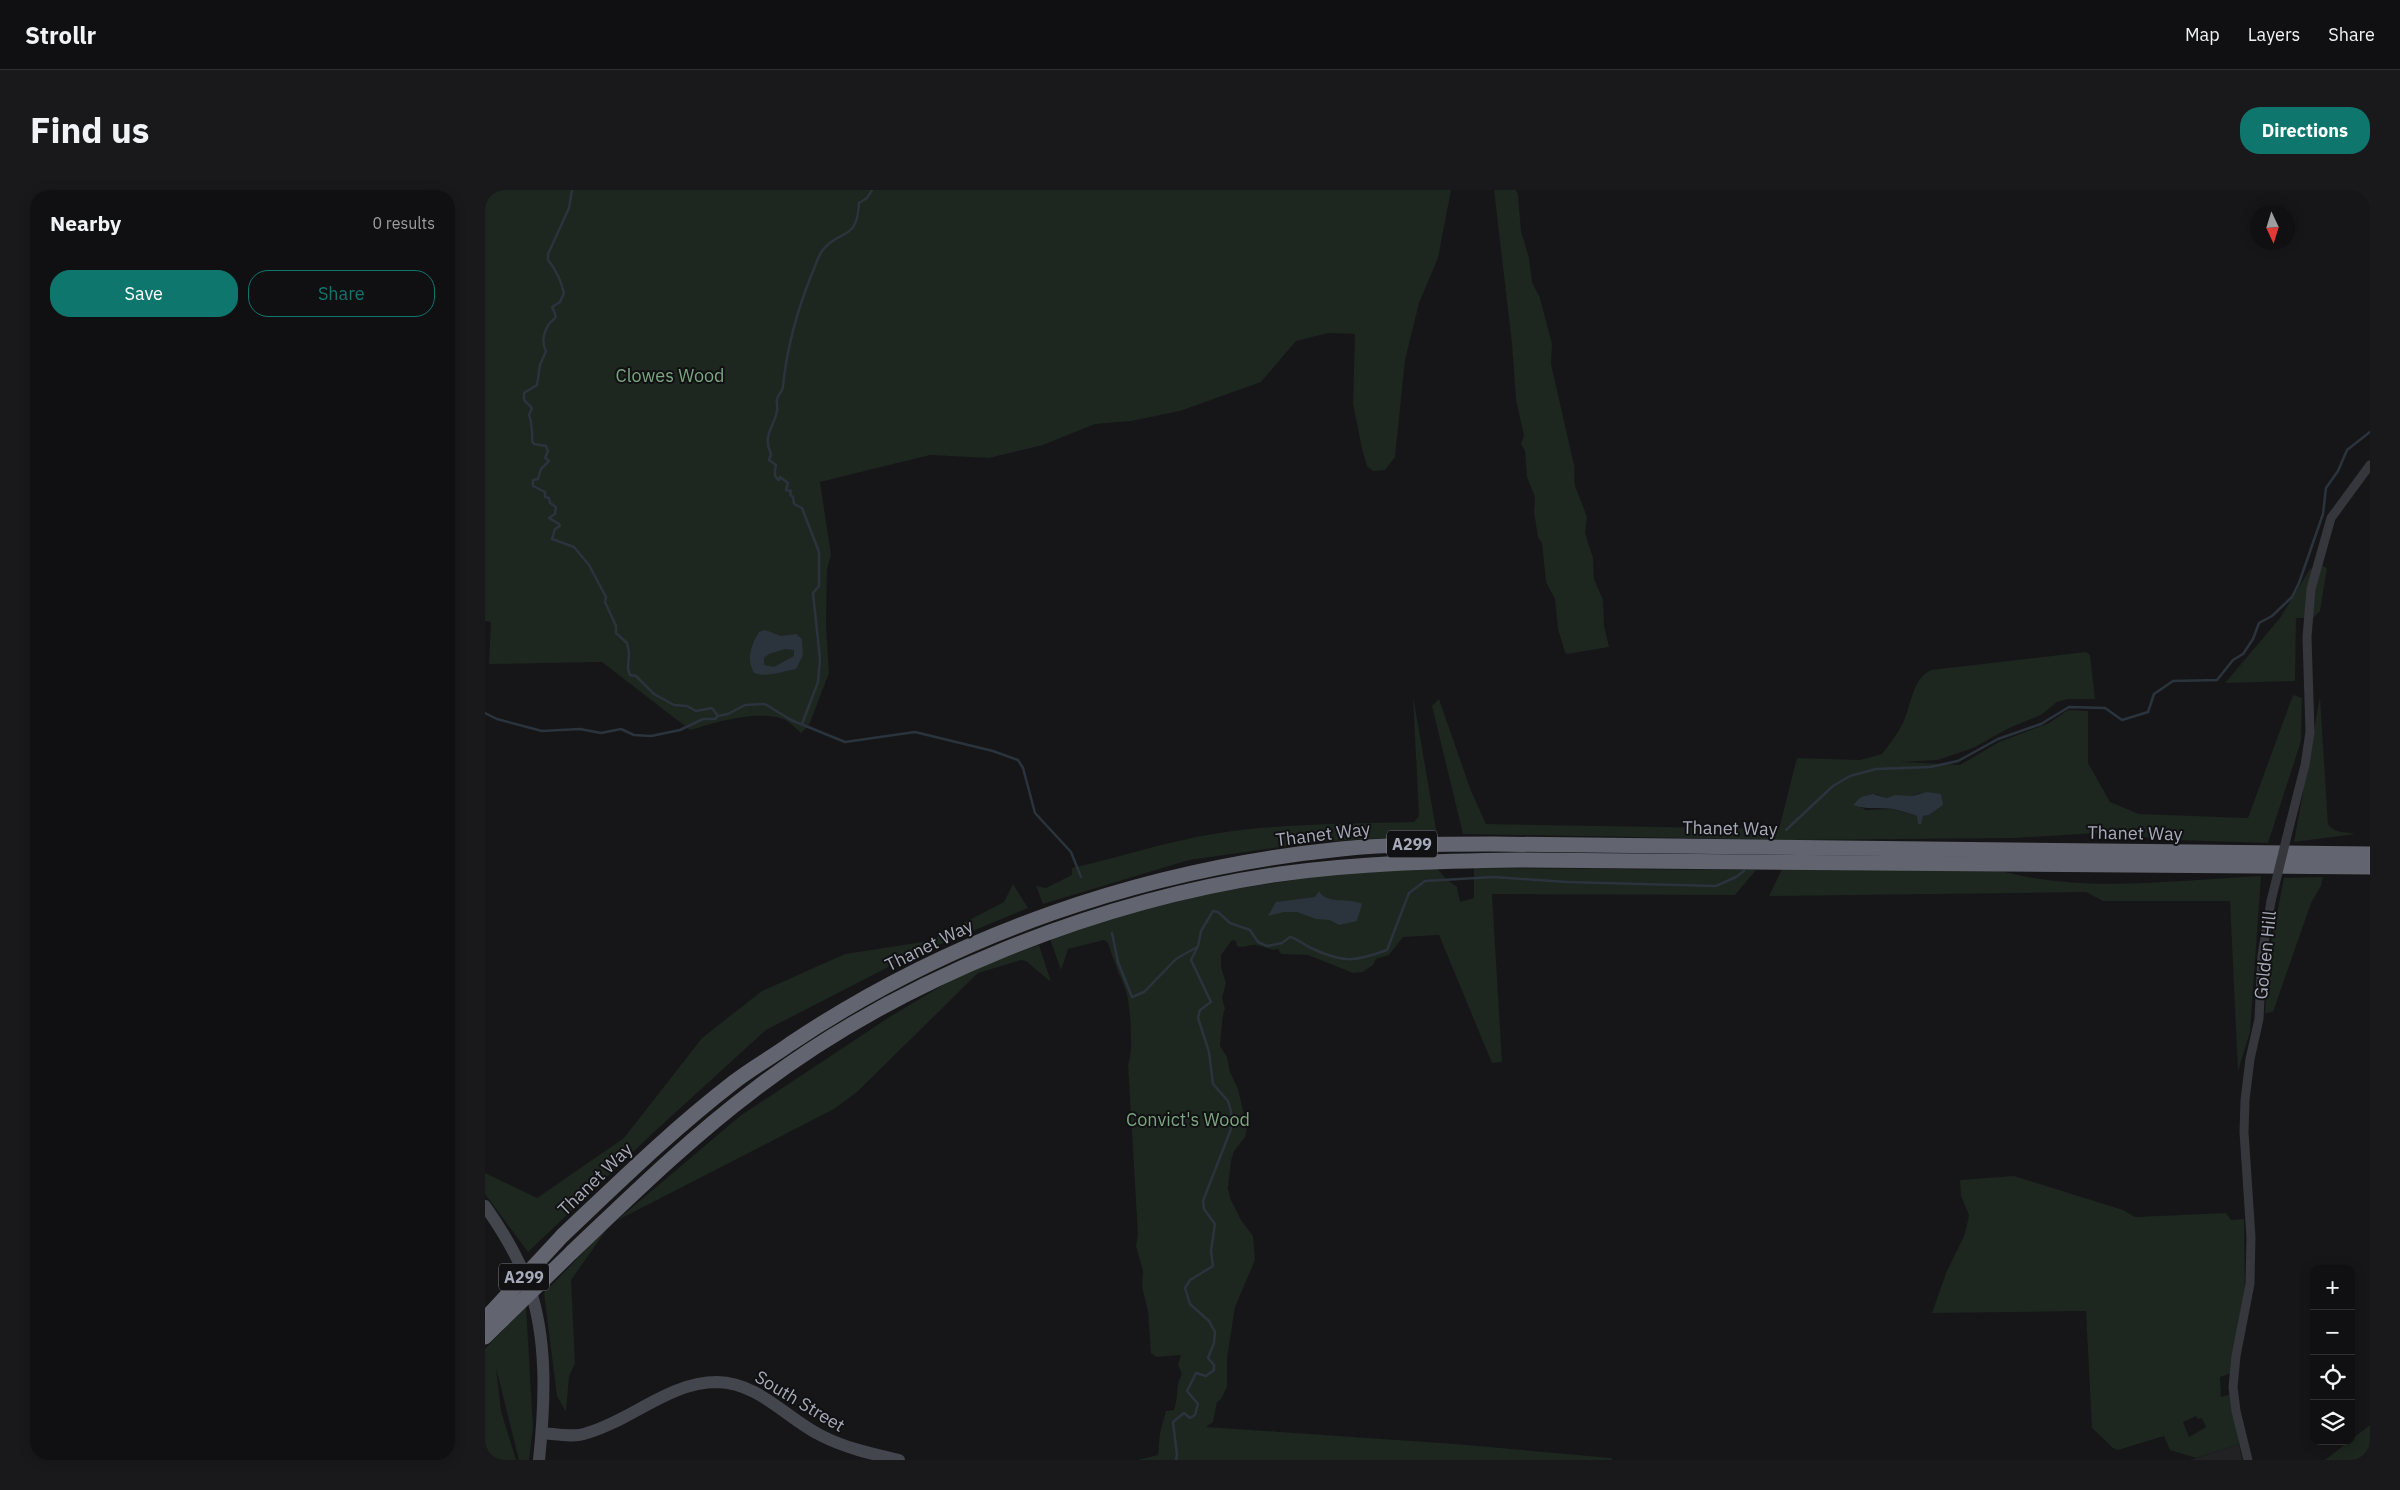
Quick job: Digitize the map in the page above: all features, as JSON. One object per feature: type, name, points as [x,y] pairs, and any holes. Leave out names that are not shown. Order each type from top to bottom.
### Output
[{"type":"highway","name":"Thanet Way","points":[[488,1328],[563,1235],[656,1147],[737,1080],[826,1020],[863,998],[985,938],[1040,916],[1096,898],[1196,873],[1280,857],[1403,844],[2370,854]]},
{"type":"highway","name":"Thanet Way","points":[[488,1328],[700,1133],[755,1089],[861,1019],[957,971],[1039,937],[1091,918],[1201,889],[1279,875],[1342,868],[1425,862],[1519,860],[2370,867]]},
{"type":"street","name":"Golden Hill","points":[[2247,1460],[2236,1411],[2233,1387],[2236,1356],[2250,1284],[2251,1237],[2244,1132],[2245,1100],[2250,1059],[2259,1019],[2262,956],[2271,901],[2305,765],[2310,732],[2307,637],[2311,588],[2331,518],[2370,465]]},
{"type":"street","points":[[485,1206],[509,1243],[530,1292],[539,1333],[542,1358],[542,1433],[539,1460]]},
{"type":"street","name":"South Street","points":[[542,1433],[587,1434],[668,1394],[690,1386],[716,1382],[737,1385],[756,1392],[796,1420],[840,1445],[899,1460]]},
{"type":"shaded area","points":[[765,630],[781,636],[796,634],[802,639],[803,655],[796,669],[770,674],[754,673],[750,657],[759,632]],"holes":[[[785,649],[794,650],[794,656],[774,667],[764,665],[764,658],[769,654]]]},
{"type":"shaded area","points":[[1927,792],[1941,794],[1943,805],[1929,815],[1923,816],[1921,824],[1918,824],[1917,816],[1905,812],[1853,805],[1861,797],[1873,794],[1887,798],[1895,795],[1912,796]]},
{"type":"shaded area","points":[[1319,891],[1327,898],[1362,904],[1357,921],[1339,925],[1330,920],[1316,919],[1297,912],[1284,912],[1268,916],[1276,902],[1315,897]]},
{"type":"shaded area","points":[[2239,1444],[2242,1460],[2191,1460]]},
{"type":"green space","name":"Clowes Wood","points":[[485,190],[1451,190],[1438,258],[1419,303],[1405,360],[1395,457],[1385,470],[1373,471],[1367,466],[1362,449],[1353,404],[1355,334],[1328,333],[1296,341],[1261,382],[1180,411],[1131,421],[1095,424],[1043,445],[989,458],[930,455],[820,482],[831,555],[827,569],[826,624],[829,673],[809,725],[801,733],[783,719],[760,716],[736,718],[690,730],[602,662],[489,664],[491,622],[485,621]]},
{"type":"green space","points":[[1494,190],[1516,190],[1518,195],[1521,231],[1529,258],[1532,282],[1540,298],[1552,344],[1551,364],[1574,465],[1575,486],[1587,517],[1585,533],[1593,558],[1594,579],[1603,600],[1604,625],[1609,647],[1567,654],[1565,652],[1558,629],[1555,599],[1546,582],[1542,543],[1538,537],[1534,512],[1535,497],[1527,477],[1525,451],[1521,444],[1524,435],[1516,400],[1512,344]]},
{"type":"green space","points":[[2321,565],[2327,568],[2320,611],[2313,618],[2296,618],[2295,681],[2225,683],[2280,618],[2310,569]]},
{"type":"green space","points":[[2086,652],[2090,655],[2095,699],[2068,699],[2057,702],[2041,715],[2009,728],[1973,748],[1938,760],[1903,762],[1960,765],[1999,742],[2049,723],[2068,710],[2088,711],[2088,763],[2110,802],[2139,814],[2248,818],[2293,695],[2302,698],[2301,741],[2268,843],[2175,840],[2097,833],[2015,838],[1790,840],[1463,834],[1432,706],[1439,699],[1471,791],[1486,824],[1779,829],[1797,758],[1860,760],[1882,754],[1904,721],[1916,685],[1931,670]],"holes":[[[1920,793],[1943,805],[1929,815],[1923,816],[1919,824],[1917,816],[1892,809],[1866,810],[1854,803],[1876,794],[1887,798],[1912,796]]]},
{"type":"green space","points":[[1413,696],[1437,835],[1317,842],[1189,860],[1043,904],[1036,886],[1046,888],[1072,875],[1072,868],[1177,841],[1238,830],[1314,825],[1414,822],[1419,816]]},
{"type":"green space","points":[[2320,697],[2328,824],[2336,831],[2355,834],[2294,842]]},
{"type":"green space","name":"Convict's Wood","points":[[1435,866],[1446,879],[1457,887],[1460,902],[1474,898],[1474,868],[1756,870],[1735,895],[1492,894],[1502,1062],[1492,1063],[1439,935],[1403,937],[1389,955],[1376,959],[1373,965],[1363,972],[1353,973],[1308,955],[1281,954],[1278,949],[1257,945],[1240,947],[1237,946],[1236,941],[1232,940],[1221,955],[1221,967],[1226,983],[1222,998],[1225,1009],[1220,1046],[1227,1057],[1230,1072],[1238,1089],[1247,1127],[1245,1137],[1234,1151],[1228,1188],[1230,1198],[1241,1220],[1253,1236],[1255,1260],[1235,1307],[1227,1358],[1227,1387],[1221,1399],[1217,1402],[1213,1422],[1206,1427],[1455,1444],[1611,1458],[1613,1460],[1138,1460],[1158,1455],[1160,1433],[1166,1411],[1174,1410],[1182,1374],[1178,1365],[1181,1355],[1156,1357],[1151,1353],[1148,1311],[1142,1287],[1143,1271],[1136,1246],[1138,1235],[1128,1064],[1131,1039],[1126,991],[1108,943],[1104,940],[1068,949],[1061,970],[1050,939],[1098,922],[1187,898],[1223,891],[1364,869]]},
{"type":"green space","points":[[1782,869],[1998,870],[2062,882],[2095,884],[2129,884],[2261,876],[2250,1032],[2238,1071],[2230,901],[2103,901],[2086,892],[1769,896]]},
{"type":"green space","points":[[2323,877],[2321,886],[2311,903],[2273,1012],[2265,1013],[2269,954],[2284,878]]},
{"type":"green space","points":[[1013,884],[1028,908],[900,961],[766,1030],[653,1133],[528,1252],[485,1194],[485,1173],[537,1198],[624,1138],[702,1038],[762,991],[845,954],[929,941],[1004,902]]},
{"type":"green space","points":[[1039,945],[1051,982],[1026,961],[1021,960],[978,973],[857,1092],[834,1109],[616,1221],[740,1116],[891,1016],[968,970]]},
{"type":"green space","points":[[2014,1176],[2123,1210],[2135,1217],[2226,1213],[2231,1220],[2244,1219],[2245,1302],[2231,1373],[2220,1377],[2221,1397],[2231,1394],[2239,1444],[2196,1458],[2170,1450],[2164,1436],[2118,1450],[2113,1448],[2092,1428],[2086,1311],[1932,1313],[1946,1273],[1964,1236],[1968,1221],[1969,1215],[1961,1196],[1960,1180]],"holes":[[[2196,1416],[2198,1419],[2202,1418],[2206,1427],[2189,1437],[2183,1422]]]},
{"type":"green space","points":[[609,1226],[571,1280],[575,1363],[569,1377],[566,1412],[557,1396],[544,1293]]},
{"type":"green space","points":[[526,1306],[533,1427],[529,1460],[519,1460],[496,1368],[501,1411],[516,1460],[485,1460],[485,1349]]},
{"type":"green space","points":[[2370,1425],[2370,1460],[2325,1460],[2344,1445],[2355,1445],[2355,1437]]},
{"type":"waterway","points":[[572,190],[569,208],[548,254],[548,260],[558,276],[564,293],[560,302],[552,307],[555,317],[549,324],[543,341],[546,351],[540,365],[537,385],[524,393],[524,400],[532,408],[529,415],[532,441],[534,444],[546,446],[548,451],[545,458],[549,461],[541,469],[538,479],[533,480],[533,486],[545,492],[545,497],[549,498],[550,503],[556,507],[555,514],[549,518],[560,526],[555,529],[552,539],[574,547],[589,565],[606,597],[605,602],[616,626],[616,633],[627,643],[630,675],[636,676],[654,694],[674,705],[687,706],[696,711],[712,708],[718,716],[728,714],[745,705],[765,704],[791,720],[845,742],[915,732],[993,751],[1018,760],[1023,768],[1035,813],[1071,852],[1081,877]]},
{"type":"waterway","points":[[802,724],[818,682],[820,659],[813,593],[819,586],[819,552],[802,508],[794,504],[793,497],[790,495],[791,491],[786,490],[788,483],[780,477],[779,480],[776,477],[776,465],[769,460],[771,454],[768,437],[776,417],[777,399],[783,388],[787,358],[797,316],[817,260],[828,244],[851,230],[858,216],[859,203],[867,198],[872,190]]},
{"type":"waterway","points":[[1786,830],[1833,786],[1850,776],[1876,769],[1930,767],[1958,761],[1998,739],[2041,724],[2069,707],[2105,708],[2122,720],[2148,712],[2154,694],[2173,681],[2217,680],[2233,660],[2243,654],[2253,639],[2259,623],[2272,616],[2292,597],[2299,583],[2323,514],[2326,488],[2338,471],[2347,450],[2370,432]]},
{"type":"waterway","points":[[485,713],[497,719],[542,731],[580,729],[601,733],[621,729],[634,735],[651,736],[680,730],[703,719],[715,719],[718,716]]},
{"type":"waterway","points":[[1176,1460],[1173,1422],[1184,1413],[1190,1418],[1195,1415],[1198,1404],[1187,1391],[1196,1373],[1206,1376],[1214,1370],[1214,1365],[1208,1358],[1214,1343],[1215,1332],[1209,1321],[1190,1304],[1185,1288],[1190,1280],[1213,1266],[1211,1251],[1215,1224],[1204,1209],[1203,1201],[1231,1129],[1231,1111],[1228,1101],[1213,1084],[1209,1052],[1198,1018],[1200,1010],[1211,1002],[1191,960],[1198,946],[1201,931],[1213,911],[1218,912],[1230,923],[1250,930],[1258,942],[1267,946],[1282,943],[1290,937],[1322,953],[1340,958],[1357,959],[1387,950],[1409,893],[1425,881],[1493,877],[1567,882],[1716,886],[1736,877],[1744,871]]},
{"type":"waterway","points":[[1112,933],[1118,962],[1132,997],[1144,992],[1176,959],[1197,947]]}]
